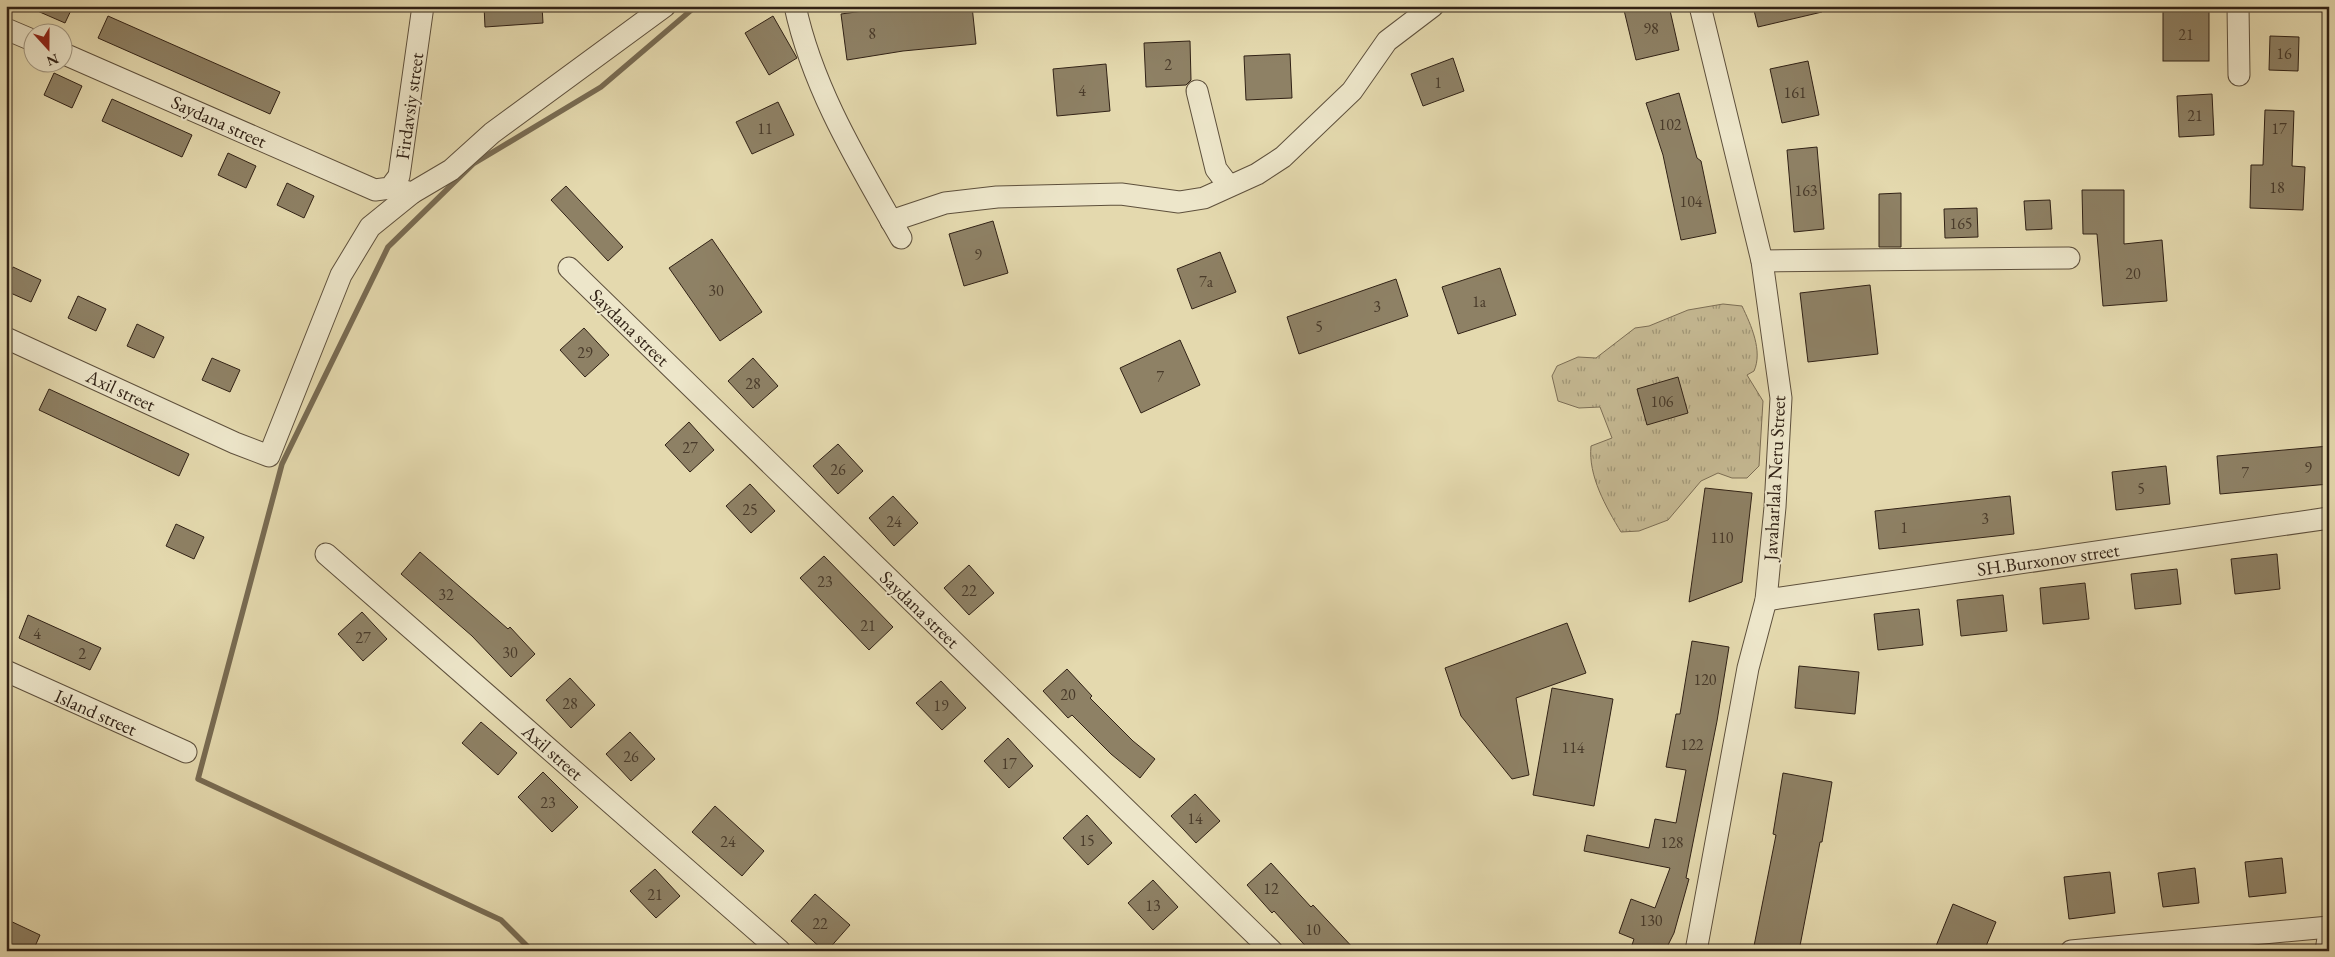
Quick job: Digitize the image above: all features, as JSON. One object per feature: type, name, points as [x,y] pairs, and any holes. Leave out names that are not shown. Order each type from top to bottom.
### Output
[{"type":"street","name":"Firdavsiy street","points":[[383,189],[399,176],[423,6]]},
{"type":"street","points":[[412,193],[451,170],[492,133],[666,6]]},
{"type":"street","points":[[795,6],[800,31],[816,78],[896,229],[945,203],[997,197],[1121,194],[1179,202],[1204,198],[1257,174],[1283,158],[1352,91],[1387,42],[1432,6]]},
{"type":"street","name":"Javaharlala Neru Street","points":[[1696,951],[1748,668],[1766,600],[1775,508],[1781,398],[1762,261],[1700,6]]},
{"type":"street","points":[[2238,6],[2239,75]]},
{"type":"street","points":[[6,29],[22,36]]},
{"type":"street","name":"Saydana street","points":[[72,57],[383,189],[412,193]]},
{"type":"street","points":[[1197,91],[1216,169],[1229,186]]},
{"type":"street","name":"Axil street","points":[[6,338],[235,443],[269,456],[341,275],[370,228],[412,193]]},
{"type":"street","points":[[1762,261],[2069,258]]},
{"type":"street","name":"Saydana street","points":[[568,268],[1272,951]]},
{"type":"street","name":"SH.Burxonov street","points":[[1766,600],[2329,518]]},
{"type":"street","name":"Axil street","points":[[326,554],[780,951]]},
{"type":"street","name":"Island street","points":[[6,671],[186,752]]},
{"type":"street","points":[[2071,951],[2329,927]]},
{"type":"street","points":[[2326,951],[2329,932]]},
{"type":"green space","points":[[1723,304],[1742,306],[1757,347],[1754,371],[1747,375],[1763,401],[1759,466],[1747,478],[1732,478],[1718,473],[1701,481],[1668,520],[1639,531],[1621,532],[1604,502],[1592,469],[1591,446],[1612,438],[1600,407],[1579,408],[1558,401],[1552,376],[1557,366],[1578,357],[1596,358],[1635,328],[1649,326],[1688,310]]},
{"type":"building","points":[[26,6],[73,6],[65,22]]},
{"type":"building","points":[[484,6],[542,6],[543,23],[485,27]]},
{"type":"building","points":[[900,6],[972,6],[976,44],[903,51],[847,60],[841,14]]},
{"type":"building","points":[[1623,6],[1669,6],[1679,50],[1636,60]]},
{"type":"building","points":[[1753,6],[1822,6],[1822,12],[1758,27]]},
{"type":"building","points":[[2163,6],[2209,6],[2209,61],[2163,61]]},
{"type":"building","points":[[108,16],[280,92],[270,114],[98,38]]},
{"type":"building","points":[[773,16],[797,58],[769,75],[745,33]]},
{"type":"building","points":[[2270,36],[2299,37],[2298,71],[2269,70]]},
{"type":"building","points":[[1190,41],[1191,80],[1186,85],[1146,87],[1144,43]]},
{"type":"building","points":[[1290,54],[1292,98],[1246,100],[1244,56]]},
{"type":"building","points":[[1453,58],[1464,91],[1423,106],[1411,74]]},
{"type":"building","points":[[1808,61],[1819,115],[1782,123],[1770,69]]},
{"type":"building","points":[[1106,64],[1110,111],[1057,116],[1053,69]]},
{"type":"building","points":[[54,73],[82,86],[72,108],[44,95]]},
{"type":"building","points":[[1679,93],[1697,158],[1701,161],[1716,233],[1681,240],[1663,155],[1646,103]]},
{"type":"building","points":[[2212,94],[2214,135],[2179,137],[2177,96]]},
{"type":"building","points":[[112,99],[192,135],[182,157],[102,121]]},
{"type":"building","points":[[778,102],[794,135],[752,154],[736,122]]},
{"type":"building","points":[[2265,110],[2294,111],[2292,166],[2305,167],[2303,210],[2250,208],[2251,165],[2263,165]]},
{"type":"building","points":[[1817,147],[1824,229],[1794,232],[1787,150]]},
{"type":"building","points":[[228,153],[256,166],[246,188],[218,175]]},
{"type":"building","points":[[287,183],[314,196],[304,218],[277,205]]},
{"type":"building","points":[[566,186],[623,247],[608,261],[551,200]]},
{"type":"building","points":[[2082,190],[2124,190],[2124,244],[2162,240],[2167,301],[2103,306],[2097,234],[2083,234]]},
{"type":"building","points":[[1901,193],[1901,247],[1879,247],[1879,194]]},
{"type":"building","points":[[2050,200],[2052,229],[2026,230],[2024,201]]},
{"type":"building","points":[[1977,208],[1978,237],[1945,238],[1944,209]]},
{"type":"building","points":[[993,221],[1008,273],[964,286],[949,234]]},
{"type":"building","points":[[712,239],[762,312],[720,341],[669,268]]},
{"type":"building","points":[[1220,252],[1236,292],[1192,309],[1177,269]]},
{"type":"building","points":[[13,267],[41,280],[31,302],[6,291],[6,283]]},
{"type":"building","points":[[1500,268],[1516,315],[1458,334],[1442,287]]},
{"type":"building","points":[[1396,279],[1408,316],[1299,354],[1287,317]]},
{"type":"building","points":[[1870,285],[1878,354],[1808,362],[1800,293]]},
{"type":"building","points":[[78,296],[106,309],[96,331],[68,318]]},
{"type":"building","points":[[137,324],[164,337],[154,358],[127,346]]},
{"type":"building","points":[[584,328],[609,355],[585,377],[560,350]]},
{"type":"building","points":[[1180,340],[1200,385],[1141,413],[1120,368]]},
{"type":"building","points":[[212,358],[240,370],[230,392],[202,380]]},
{"type":"building","points":[[753,358],[778,386],[753,408],[728,381]]},
{"type":"building","points":[[1678,377],[1688,413],[1647,425],[1637,389]]},
{"type":"building","points":[[49,389],[189,454],[179,476],[39,410]]},
{"type":"building","points":[[689,422],[714,450],[690,472],[665,445]]},
{"type":"building","points":[[838,444],[863,471],[838,494],[813,466]]},
{"type":"building","points":[[2329,446],[2329,484],[2220,494],[2217,456]]},
{"type":"building","points":[[2166,466],[2170,504],[2116,510],[2112,472]]},
{"type":"building","points":[[750,484],[775,511],[751,533],[726,506]]},
{"type":"building","points":[[1705,488],[1752,493],[1742,582],[1689,602]]},
{"type":"building","points":[[893,496],[918,523],[894,546],[869,518]]},
{"type":"building","points":[[2010,496],[2014,534],[1879,549],[1875,511]]},
{"type":"building","points":[[176,524],[204,537],[194,559],[166,546]]},
{"type":"building","points":[[420,552],[508,629],[510,627],[535,654],[511,677],[472,636],[401,574]]},
{"type":"building","points":[[2277,554],[2280,589],[2235,594],[2231,559]]},
{"type":"building","points":[[824,556],[893,627],[869,650],[800,578]]},
{"type":"building","points":[[969,565],[994,593],[969,615],[944,588]]},
{"type":"building","points":[[2177,569],[2181,604],[2135,609],[2131,574]]},
{"type":"building","points":[[2085,583],[2089,619],[2043,624],[2040,588]]},
{"type":"building","points":[[2003,595],[2007,631],[1961,636],[1957,600]]},
{"type":"building","points":[[1919,609],[1923,645],[1878,650],[1874,614]]},
{"type":"building","points":[[362,612],[387,639],[363,661],[338,634]]},
{"type":"building","points":[[28,615],[101,648],[90,670],[19,638]]},
{"type":"building","points":[[1567,623],[1586,673],[1516,698],[1529,775],[1512,779],[1461,716],[1445,668]]},
{"type":"building","points":[[1692,641],[1729,647],[1717,721],[1686,878],[1689,879],[1674,933],[1665,951],[1630,951],[1634,939],[1619,933],[1631,899],[1655,908],[1670,868],[1584,851],[1587,835],[1649,848],[1655,819],[1676,823],[1686,770],[1666,767],[1676,714],[1680,714]]},
{"type":"building","points":[[1799,666],[1859,672],[1855,714],[1795,708]]},
{"type":"building","points":[[1067,669],[1092,696],[1090,698],[1133,741],[1155,759],[1140,778],[1111,754],[1072,715],[1068,718],[1043,691]]},
{"type":"building","points":[[570,678],[595,705],[571,728],[546,700]]},
{"type":"building","points":[[941,681],[966,708],[942,730],[916,703]]},
{"type":"building","points":[[1552,688],[1613,699],[1594,806],[1533,795]]},
{"type":"building","points":[[481,722],[517,753],[498,775],[462,743]]},
{"type":"building","points":[[630,732],[655,759],[631,781],[606,754]]},
{"type":"building","points":[[1008,738],[1033,766],[1009,788],[984,761]]},
{"type":"building","points":[[543,772],[578,807],[552,832],[518,797]]},
{"type":"building","points":[[1783,773],[1832,782],[1822,842],[1820,842],[1799,951],[1753,951],[1776,835],[1773,834]]},
{"type":"building","points":[[1195,794],[1220,821],[1196,843],[1171,816]]},
{"type":"building","points":[[715,806],[764,851],[742,876],[692,832]]},
{"type":"building","points":[[1087,815],[1112,843],[1088,865],[1063,838]]},
{"type":"building","points":[[2282,858],[2286,893],[2249,897],[2245,862]]},
{"type":"building","points":[[1271,863],[1311,907],[1313,905],[1356,951],[1310,951],[1274,911],[1272,913],[1247,885]]},
{"type":"building","points":[[2195,868],[2199,903],[2163,907],[2158,873]]},
{"type":"building","points":[[655,869],[680,896],[656,918],[630,891]]},
{"type":"building","points":[[2110,872],[2115,913],[2069,919],[2064,877]]},
{"type":"building","points":[[1153,880],[1178,907],[1153,930],[1128,903]]},
{"type":"building","points":[[815,894],[850,925],[827,951],[824,951],[791,921]]},
{"type":"building","points":[[1953,904],[1996,922],[1984,951],[1934,951]]},
{"type":"building","points":[[6,919],[40,935],[33,951],[6,951]]},
{"type":"waterway","points":[[532,951],[501,920],[198,779],[282,464],[388,247],[473,164],[601,87],[696,6]]}]
